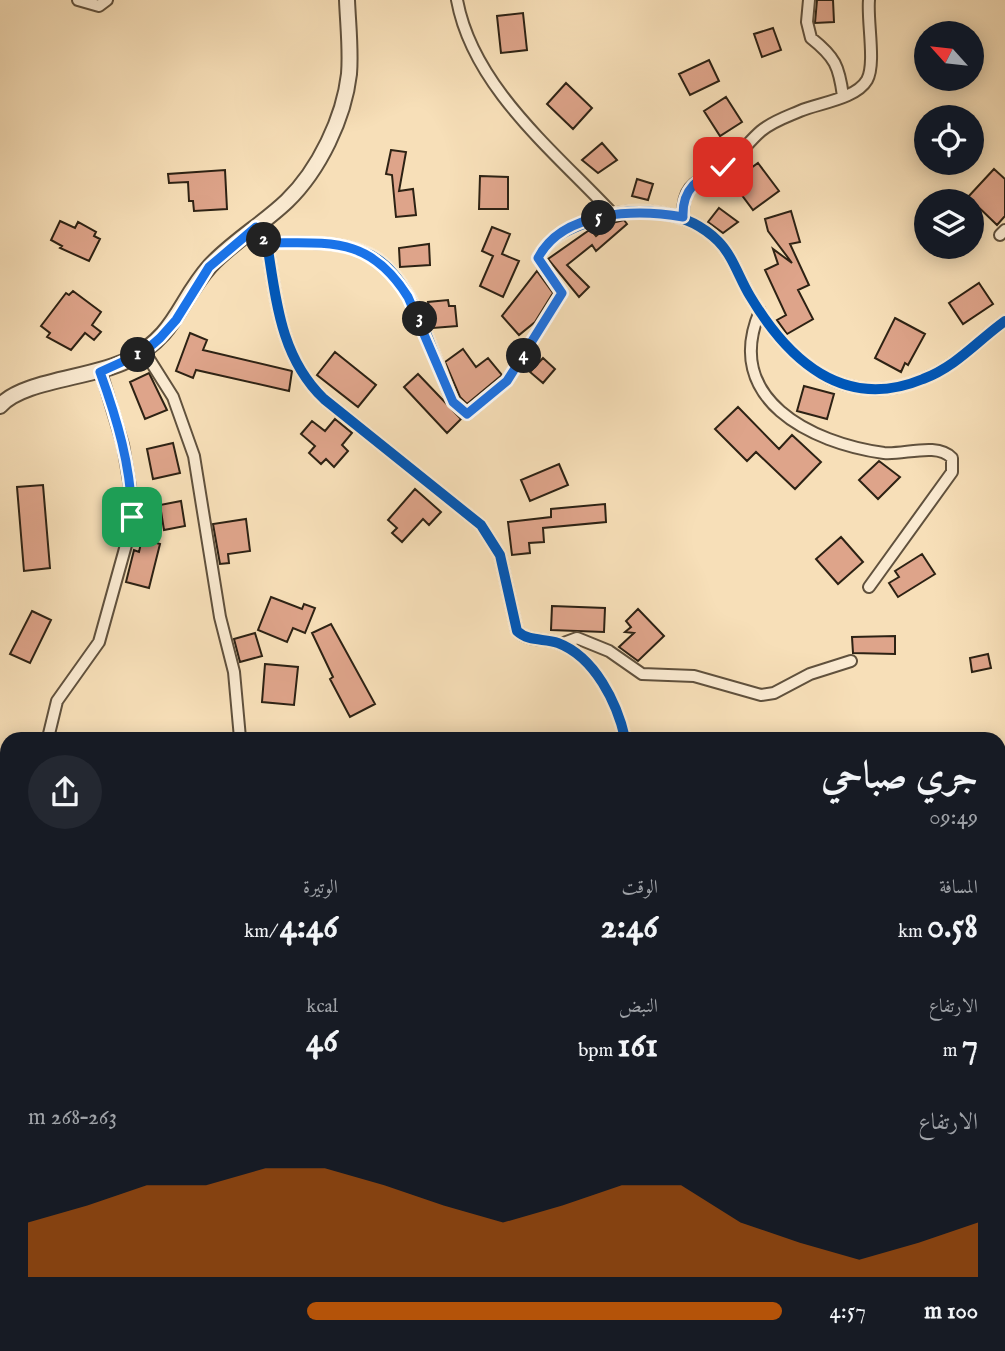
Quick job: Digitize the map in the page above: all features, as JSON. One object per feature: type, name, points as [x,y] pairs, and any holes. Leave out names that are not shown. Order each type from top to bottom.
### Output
[{"type":"street","points":[[78,0],[99,6],[107,0]]},
{"type":"street","points":[[0,406],[20,391],[100,372],[144,352],[171,326],[209,267],[305,180],[341,109],[349,64],[347,0]]},
{"type":"street","points":[[457,0],[468,41],[491,82],[612,213]]},
{"type":"street","points":[[809,0],[807,22],[811,38],[825,47],[835,61],[843,96]]},
{"type":"street","points":[[683,217],[682,204],[690,186],[732,161],[762,130],[783,118],[843,96],[864,84],[869,77],[869,0]]},
{"type":"street","points":[[267,243],[311,243],[352,248],[377,259],[399,282],[408,297],[453,402],[467,414],[507,381],[562,293],[538,258],[543,248],[564,232],[612,213],[632,212],[683,217],[722,244],[783,346],[822,378],[875,388],[911,383],[952,366],[1005,321]]},
{"type":"street","points":[[256,227],[267,243],[279,316],[290,349],[306,378],[324,399],[481,525],[500,555],[517,631],[523,637],[561,644],[581,658],[599,678],[612,699],[623,732]]},
{"type":"street","points":[[760,311],[751,332],[754,373],[765,394],[789,421],[824,438],[864,450],[902,453],[934,450],[951,458],[952,472],[869,587]]},
{"type":"street","points":[[144,352],[173,397],[194,456],[220,617],[234,672],[239,732]]},
{"type":"street","points":[[49,732],[57,701],[99,642],[131,527],[131,493],[123,445],[100,372]]},
{"type":"street","points":[[561,644],[577,638],[609,651],[642,674],[694,676],[761,695],[774,694],[810,674],[851,661]]},
{"type":"building","points":[[817,0],[833,0],[834,22],[815,23]]},
{"type":"building","points":[[523,13],[527,50],[501,53],[497,16]]},
{"type":"building","points":[[773,28],[781,50],[762,57],[754,34]]},
{"type":"building","points":[[709,60],[719,81],[690,95],[679,74]]},
{"type":"building","points":[[566,83],[592,108],[573,129],[547,104]]},
{"type":"building","points":[[726,97],[742,122],[720,136],[704,111]]},
{"type":"building","points":[[602,143],[617,160],[598,173],[582,160]]},
{"type":"building","points":[[391,150],[406,152],[399,191],[413,189],[416,215],[396,217],[392,175],[386,174]]},
{"type":"building","points":[[758,163],[779,191],[753,210],[732,182]]},
{"type":"building","points":[[994,169],[1005,179],[1005,216],[997,225],[984,212],[984,189],[975,189]]},
{"type":"building","points":[[225,170],[227,209],[194,211],[193,201],[189,201],[188,182],[169,183],[168,174]]},
{"type":"building","points":[[480,176],[508,177],[508,209],[479,209]]},
{"type":"building","points":[[637,179],[653,184],[648,200],[632,196]]},
{"type":"building","points":[[719,208],[738,222],[723,233],[708,222]]},
{"type":"building","points":[[791,211],[800,242],[790,244],[809,285],[798,290],[813,319],[787,334],[777,320],[786,315],[765,270],[778,264],[773,249],[792,263],[768,231],[765,219]]},
{"type":"building","points":[[624,220],[627,224],[596,251],[592,245],[567,265],[589,287],[579,297],[548,259],[588,231],[591,230],[596,236],[612,223]]},
{"type":"building","points":[[60,221],[75,228],[78,222],[96,232],[94,236],[100,239],[89,261],[60,248],[62,246],[51,240]]},
{"type":"building","points":[[492,227],[510,234],[502,254],[519,261],[503,297],[480,286],[493,256],[482,251]]},
{"type":"building","points":[[429,244],[430,265],[400,267],[399,248]]},
{"type":"building","points":[[537,271],[553,293],[535,322],[519,335],[502,316]]},
{"type":"building","points":[[979,283],[993,304],[963,324],[949,303]]},
{"type":"building","points":[[73,291],[101,312],[92,325],[101,332],[94,340],[85,333],[71,350],[47,337],[50,333],[41,326],[66,293],[69,295]]},
{"type":"building","points":[[448,300],[449,306],[455,306],[457,326],[433,328],[428,302]]},
{"type":"building","points":[[895,318],[925,334],[908,365],[905,363],[901,372],[875,358]]},
{"type":"building","points":[[190,333],[207,340],[203,350],[292,371],[289,391],[196,370],[193,378],[176,371]]},
{"type":"building","points":[[463,349],[476,367],[488,358],[502,375],[467,404],[460,397],[445,362]]},
{"type":"building","points":[[335,352],[376,385],[358,407],[317,375]]},
{"type":"building","points":[[543,358],[555,369],[543,383],[530,372]]},
{"type":"building","points":[[149,373],[167,410],[145,419],[130,382]]},
{"type":"building","points":[[418,374],[461,419],[447,433],[404,387]]},
{"type":"building","points":[[804,386],[834,394],[827,419],[797,411]]},
{"type":"building","points":[[738,407],[779,449],[792,435],[821,462],[795,489],[756,452],[747,461],[715,429]]},
{"type":"building","points":[[335,419],[352,433],[342,445],[348,451],[334,467],[326,459],[321,464],[309,453],[315,446],[301,434],[312,421],[325,431]]},
{"type":"building","points":[[173,443],[180,473],[153,479],[147,449]]},
{"type":"building","points":[[879,461],[900,477],[878,499],[859,480]]},
{"type":"building","points":[[559,464],[568,485],[530,501],[521,480]]},
{"type":"building","points":[[43,485],[50,568],[24,571],[17,487]]},
{"type":"building","points":[[415,489],[441,512],[429,525],[423,519],[402,542],[392,533],[397,528],[388,520]]},
{"type":"building","points":[[181,501],[185,526],[164,530],[160,505]]},
{"type":"building","points":[[605,504],[606,522],[543,528],[544,542],[529,543],[530,553],[512,555],[508,522],[551,517],[551,509]]},
{"type":"building","points":[[246,519],[250,551],[228,554],[229,563],[220,564],[213,524]]},
{"type":"building","points":[[841,537],[863,562],[838,584],[816,559]]},
{"type":"building","points":[[142,539],[160,544],[149,588],[126,582],[134,550],[139,552]]},
{"type":"building","points":[[922,554],[935,574],[898,597],[889,583],[899,577],[895,571]]},
{"type":"building","points":[[271,597],[302,609],[304,604],[315,608],[305,633],[293,628],[287,642],[258,630]]},
{"type":"building","points":[[552,606],[605,608],[604,632],[551,630]]},
{"type":"building","points":[[638,609],[664,636],[638,661],[619,647],[634,633],[625,632],[631,627],[626,621]]},
{"type":"building","points":[[32,611],[51,620],[30,663],[10,654]]},
{"type":"building","points":[[331,624],[375,704],[350,717],[330,679],[333,677],[312,633]]},
{"type":"building","points":[[255,633],[262,656],[240,662],[234,639]]},
{"type":"building","points":[[895,636],[895,654],[853,653],[852,637]]},
{"type":"building","points":[[988,654],[991,668],[972,672],[970,658]]},
{"type":"building","points":[[265,664],[298,667],[294,705],[262,702]]},
{"type":"cycle path","points":[[256,227],[267,243],[341,246],[364,252],[382,262],[409,296],[453,402],[467,414],[507,381],[562,293],[538,258],[543,250],[564,233],[590,221],[629,211],[662,213],[692,223],[706,231],[728,253],[750,296],[782,341],[821,374],[844,384],[868,389],[894,388],[923,379],[957,360],[1005,321]]},
{"type":"cycle path","points":[[267,243],[282,326],[289,346],[309,383],[324,399],[481,525],[500,555],[517,631],[532,638],[558,643],[583,659],[610,696],[623,732]]},
{"type":"route","points":[[132,517],[130,481],[123,445],[100,372],[144,352],[160,338],[176,320],[209,267],[256,227],[267,243],[311,243],[352,248],[377,259],[399,282],[408,297],[429,340],[453,402],[467,414],[507,381],[562,293],[538,258],[543,248],[564,232],[612,213],[632,212],[683,217],[682,204],[690,186],[723,167]]}]
